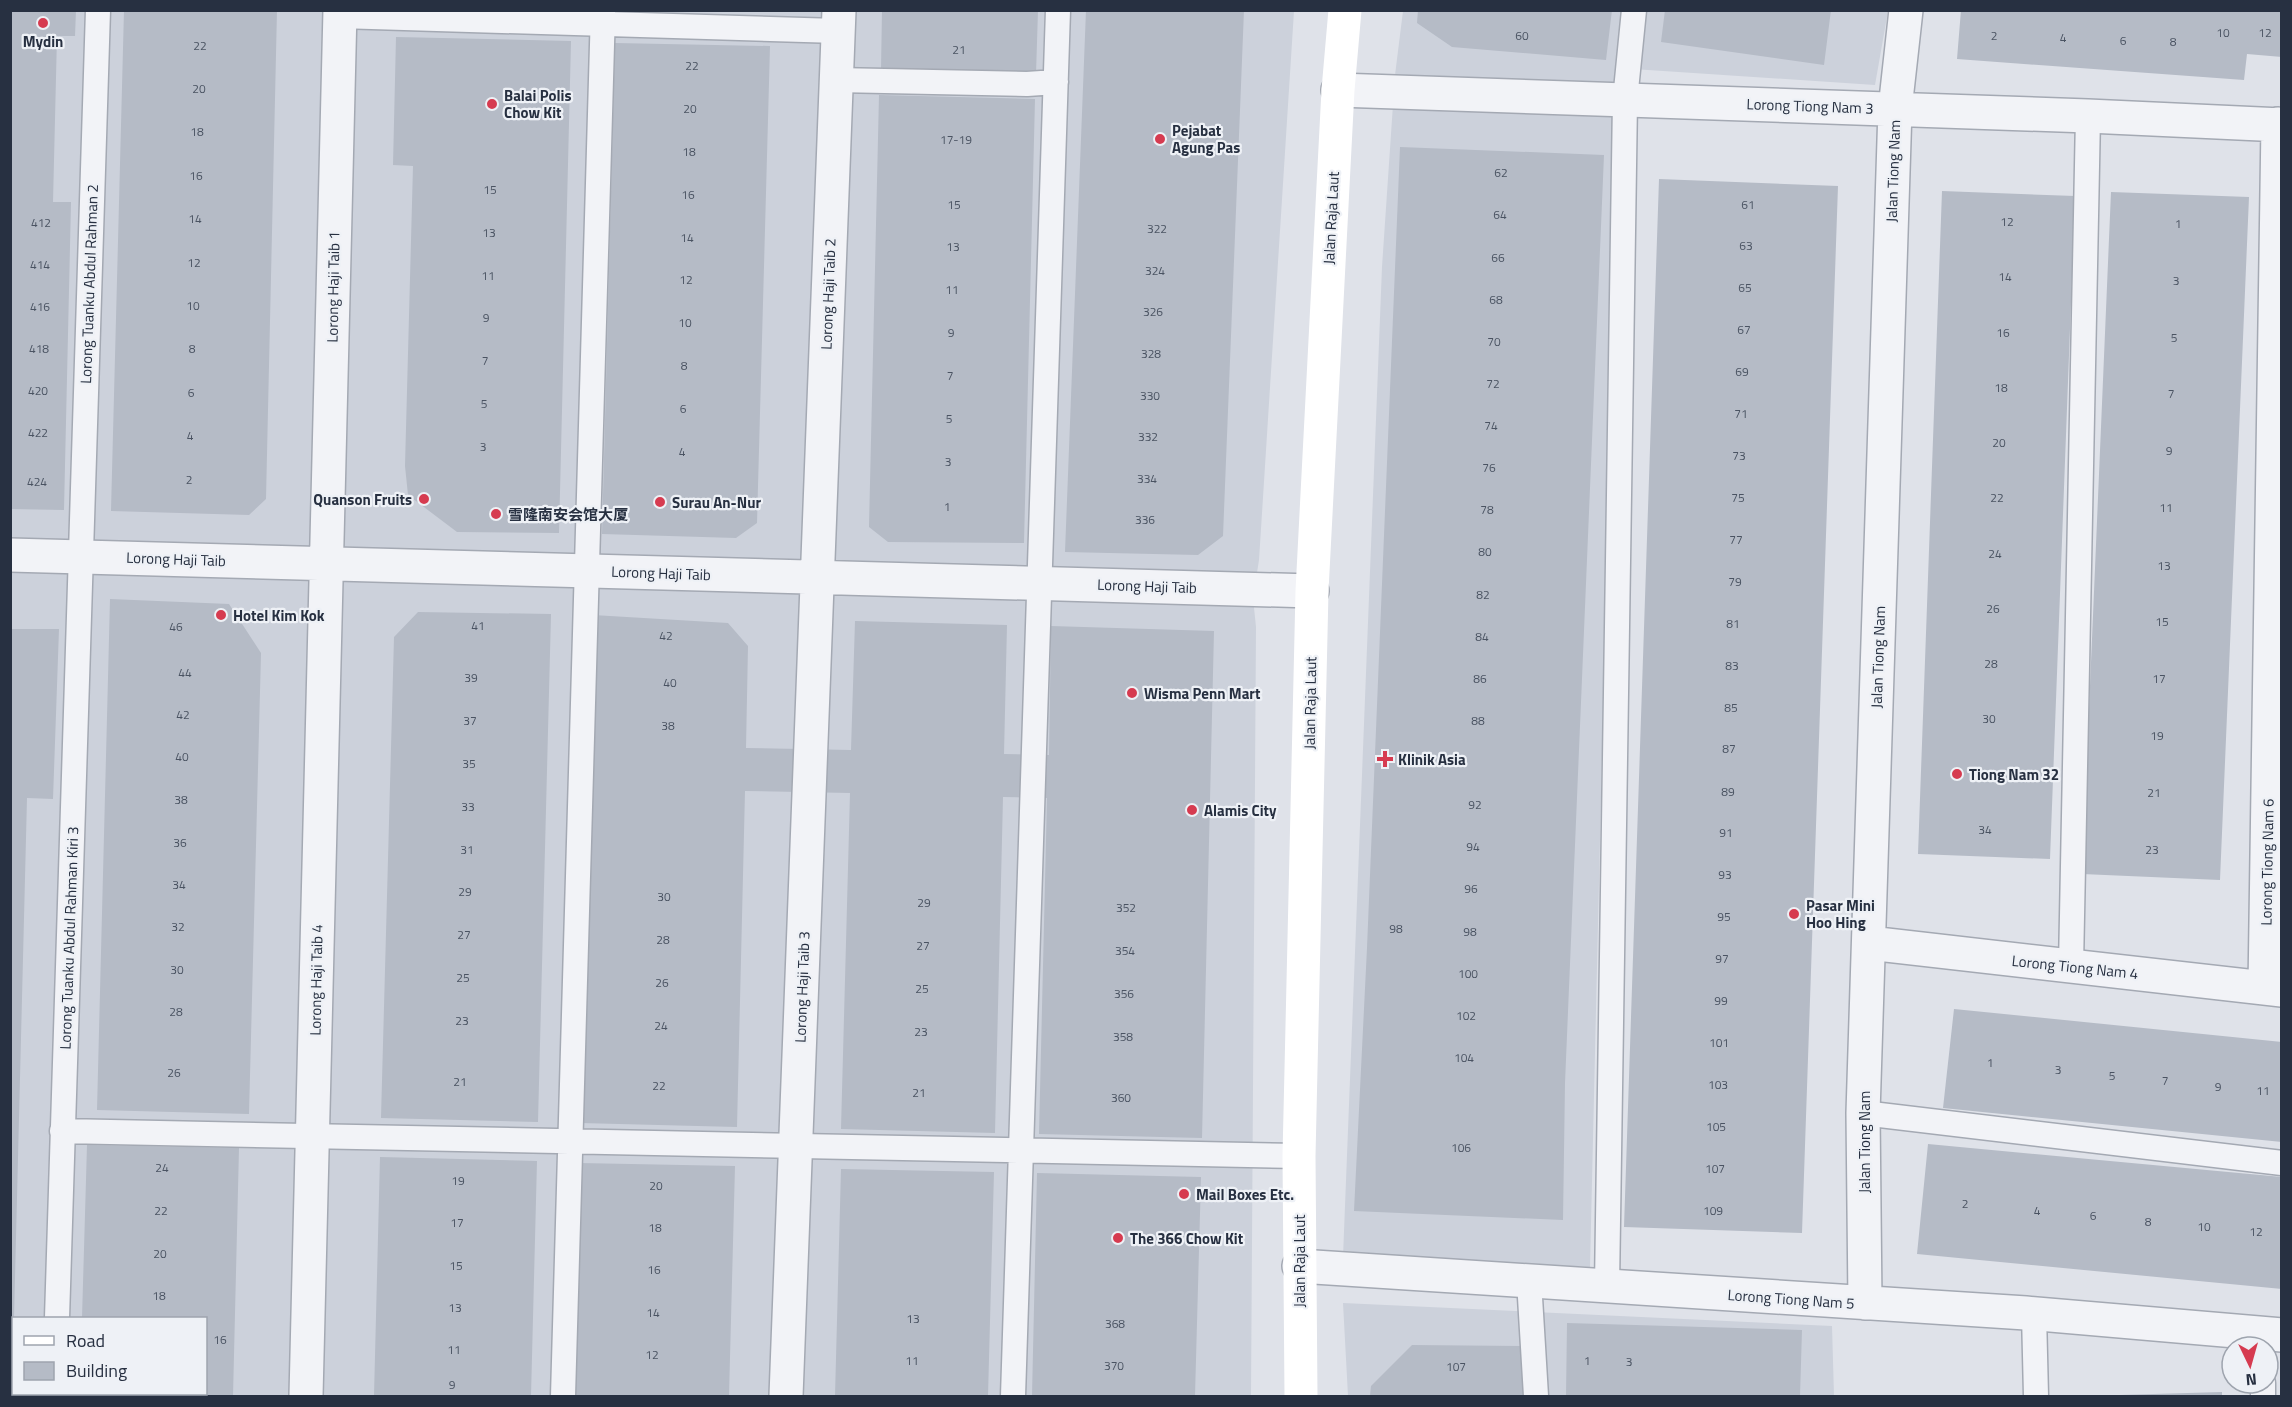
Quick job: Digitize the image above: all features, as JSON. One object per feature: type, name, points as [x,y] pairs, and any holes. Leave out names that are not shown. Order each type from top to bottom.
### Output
[{"type":"main road","name":"Jalan Raja Laut","points":[[1301,1396],[1299,1156],[1312,591],[1338,90],[1345,10]]},
{"type":"street","name":"Jalan Tiong Nam","points":[[1865,1304],[1863,1113],[1895,109],[1906,10]]},
{"type":"street","name":"Lorong Haji Taib 1","points":[[326,564],[340,13]]},
{"type":"street","name":"Lorong Haji Taib 2","points":[[818,577],[839,21]]},
{"type":"street","name":"Lorong Tiong Nam 3","points":[[1338,90],[2088,116],[2280,125]]},
{"type":"street","name":"Lorong Tiong Nam 6","points":[[2273,989],[2280,125]]},
{"type":"street","name":"Lorong Haji Taib","points":[[10,555],[1312,591]]},
{"type":"street","name":"Lorong Haji Taib 4","points":[[306,1396],[326,564]]},
{"type":"street","name":"Lorong Haji Taib 3","points":[[786,1396],[818,577]]},
{"type":"street","name":"Lorong Tiong Nam 4","points":[[1869,943],[2273,989]]},
{"type":"street","name":"Lorong Tiong Nam 5","points":[[1299,1266],[2034,1314],[2240,1335]]},
{"type":"lane","name":"Lorong Tuanku Abdul Rahman 2","points":[[81,557],[98,10]]},
{"type":"lane","points":[[1013,1396],[1058,10]]},
{"type":"lane","points":[[1607,1286],[1625,100],[1635,10]]},
{"type":"lane","points":[[340,13],[839,21]]},
{"type":"lane","points":[[563,1396],[603,17]]},
{"type":"lane","points":[[836,80],[1027,84],[1056,82]]},
{"type":"lane","points":[[2071,966],[2088,116]]},
{"type":"lane","name":"Lorong Tuanku Abdul Rahman Kiri 3","points":[[57,1317],[81,557]]},
{"type":"lane","points":[[1863,1113],[2282,1162]]},
{"type":"lane","points":[[63,1131],[1299,1156]]},
{"type":"lane","points":[[1529,1281],[1536,1396]]},
{"type":"lane","points":[[2034,1314],[2036,1396]]},
{"type":"shaded area","points":[[10,11],[1294,11],[1259,560],[1253,598],[1256,627],[1251,1396],[11,1396]]},
{"type":"shaded area","points":[[1403,11],[1888,11],[1875,85],[1618,68],[1590,1267],[1343,1257],[1382,267],[1395,75]]},
{"type":"shaded area","points":[[1343,1303],[1832,1326],[1834,1396],[1348,1396]]},
{"type":"building","points":[[10,10],[76,10],[75,36],[57,36],[53,202],[71,202],[64,510],[10,509]]},
{"type":"building","points":[[124,10],[277,10],[266,499],[249,515],[111,511]]},
{"type":"building","points":[[882,10],[1038,10],[1036,74],[881,70]]},
{"type":"building","points":[[1086,10],[1244,10],[1223,536],[1198,555],[1065,552]]},
{"type":"building","points":[[1418,10],[1612,10],[1606,60],[1452,47],[1417,23]]},
{"type":"building","points":[[1665,10],[1831,10],[1824,65],[1661,42]]},
{"type":"building","points":[[1961,10],[2282,10],[2282,57],[2247,54],[2244,80],[1957,59]]},
{"type":"building","points":[[396,37],[571,41],[559,533],[457,532],[408,495],[405,466],[413,166],[393,165]]},
{"type":"building","points":[[615,43],[770,46],[757,523],[736,538],[602,534]]},
{"type":"building","points":[[879,95],[1035,99],[1024,543],[888,542],[869,527]]},
{"type":"building","points":[[1400,147],[1604,155],[1565,1083],[1563,1220],[1354,1211]]},
{"type":"building","points":[[1659,179],[1838,186],[1802,1233],[1624,1227]]},
{"type":"building","points":[[1942,191],[2075,196],[2050,859],[1918,854]]},
{"type":"building","points":[[2111,192],[2249,197],[2220,880],[2082,874]]},
{"type":"building","points":[[110,599],[229,604],[261,653],[249,1114],[97,1110]]},
{"type":"building","points":[[418,612],[551,614],[538,1122],[381,1118],[394,637]]},
{"type":"building","points":[[593,615],[728,623],[748,646],[746,748],[851,750],[855,621],[1007,625],[1004,754],[1049,755],[1051,626],[1214,631],[1202,1138],[1039,1134],[1047,798],[1003,797],[995,1133],[841,1129],[850,793],[745,791],[737,1127],[580,1123]]},
{"type":"building","points":[[10,629],[59,629],[53,799],[27,798],[14,1317],[12,1317],[12,1395],[14,1396],[10,1396]]},
{"type":"building","points":[[1954,1009],[2282,1042],[2282,1142],[1943,1108]]},
{"type":"building","points":[[1928,1144],[2282,1177],[2282,1289],[1917,1254]]},
{"type":"building","points":[[87,1145],[239,1148],[233,1396],[80,1396],[207,1395],[207,1317],[82,1317]]},
{"type":"building","points":[[380,1157],[537,1161],[531,1396],[374,1396]]},
{"type":"building","points":[[579,1163],[735,1166],[729,1396],[573,1396]]},
{"type":"building","points":[[841,1169],[994,1172],[988,1396],[835,1396]]},
{"type":"building","points":[[1037,1173],[1201,1177],[1195,1396],[1032,1396]]},
{"type":"building","points":[[1567,1323],[1802,1330],[1800,1396],[1566,1396]]},
{"type":"building","points":[[1412,1345],[1521,1346],[1523,1396],[1370,1396],[1371,1386]]},
{"type":"building","points":[[2220,1392],[2222,1396],[2119,1396]]},
{"type":"place","name":"Mydin","points":[[43,23]]},
{"type":"place","name":"Balai Polis Chow Kit","points":[[492,104]]},
{"type":"place","name":"Pejabat Agung Pas","points":[[1160,139]]},
{"type":"place","name":"Quanson Fruits","points":[[424,499]]},
{"type":"place","name":"Surau An-Nur","points":[[660,502]]},
{"type":"place","name":"雪隆南安会馆大厦","points":[[496,514]]},
{"type":"place","name":"Hotel Kim Kok","points":[[221,615]]},
{"type":"place","name":"Wisma Penn Mart","points":[[1132,693]]},
{"type":"place","name":"Klinik Asia","points":[[1385,759]]},
{"type":"place","name":"Tiong Nam 32","points":[[1957,774]]},
{"type":"place","name":"Alamis City","points":[[1192,810]]},
{"type":"place","name":"Pasar Mini Hoo Hing","points":[[1794,914]]},
{"type":"place","name":"Mail Boxes Etc.","points":[[1184,1194]]},
{"type":"place","name":"The 366 Chow Kit","points":[[1118,1238]]}]
